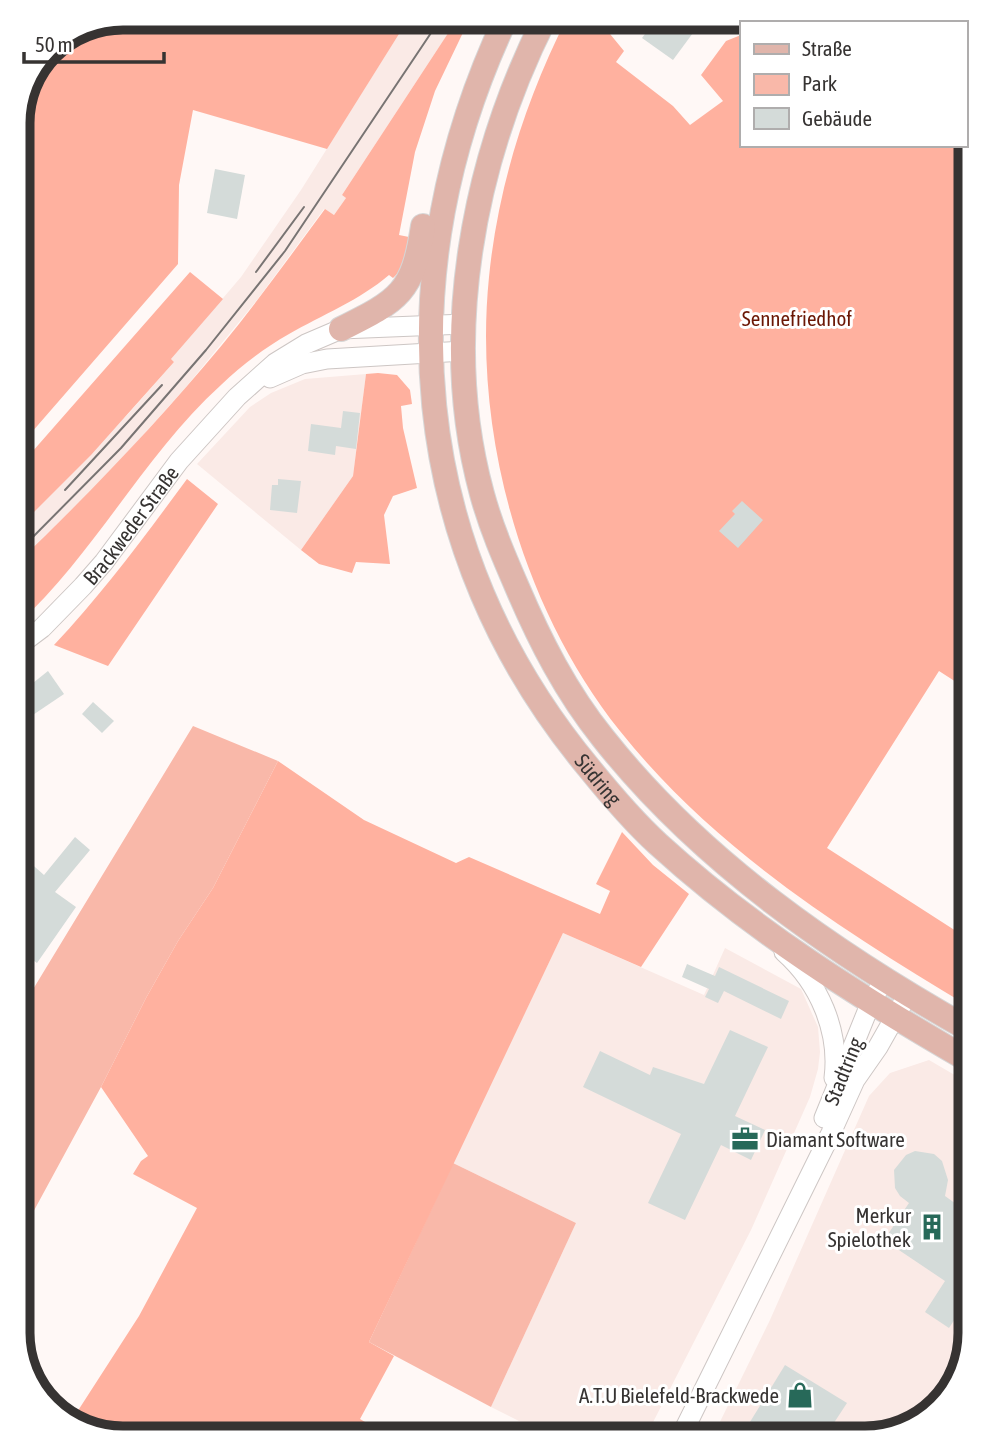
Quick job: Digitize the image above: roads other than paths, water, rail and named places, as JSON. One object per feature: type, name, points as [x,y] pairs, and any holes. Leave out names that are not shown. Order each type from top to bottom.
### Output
[{"type":"main road","points":[[341,329],[380,309],[405,288],[418,259],[432,180],[446,124],[484,64],[500,30]]},
{"type":"main road","points":[[464,351],[471,252],[485,179],[512,92],[540,30]]},
{"type":"main road","points":[[430,353],[431,295],[446,187],[484,64]]},
{"type":"main road","name":"Südring","points":[[464,351],[473,456],[493,530],[541,642],[582,711],[604,740],[667,810],[727,864],[789,915],[908,994],[958,1023]]},
{"type":"main road","name":"Südring","points":[[430,353],[433,407],[441,458],[452,505],[476,581],[513,659],[559,732],[610,794],[658,844],[753,924],[871,1002],[958,1053]]},
{"type":"street","name":"Brackweder Straße","points":[[30,637],[83,586],[110,554],[178,461],[237,397],[275,363],[306,344],[341,329],[464,324]]},
{"type":"street","name":"Brackweder Straße","points":[[237,397],[280,372],[302,364],[327,359],[464,351]]},
{"type":"street","points":[[753,924],[791,957],[821,1000],[831,1027],[835,1056],[831,1100]]},
{"type":"street","name":"Stadtring","points":[[777,1244],[831,1100],[871,1002],[885,978]]},
{"type":"street","name":"Stadtring","points":[[686,1426],[855,1080],[908,994]]},
{"type":"tram line","points":[[30,540],[121,448],[206,350],[285,251],[433,30]]},
{"type":"tram line","points":[[256,272],[304,207]]},
{"type":"tram line","points":[[65,490],[162,385]]},
{"type":"place","name":"Diamant Software","points":[[745,1139]]},
{"type":"place","name":"Merkur Spielothek","points":[[932,1227]]},
{"type":"place","name":"A.T.U Bielefeld-Brackwede","points":[[800,1395]]},
{"type":"park label","name":"Sennefriedhof","points":[[797,318]]}]
